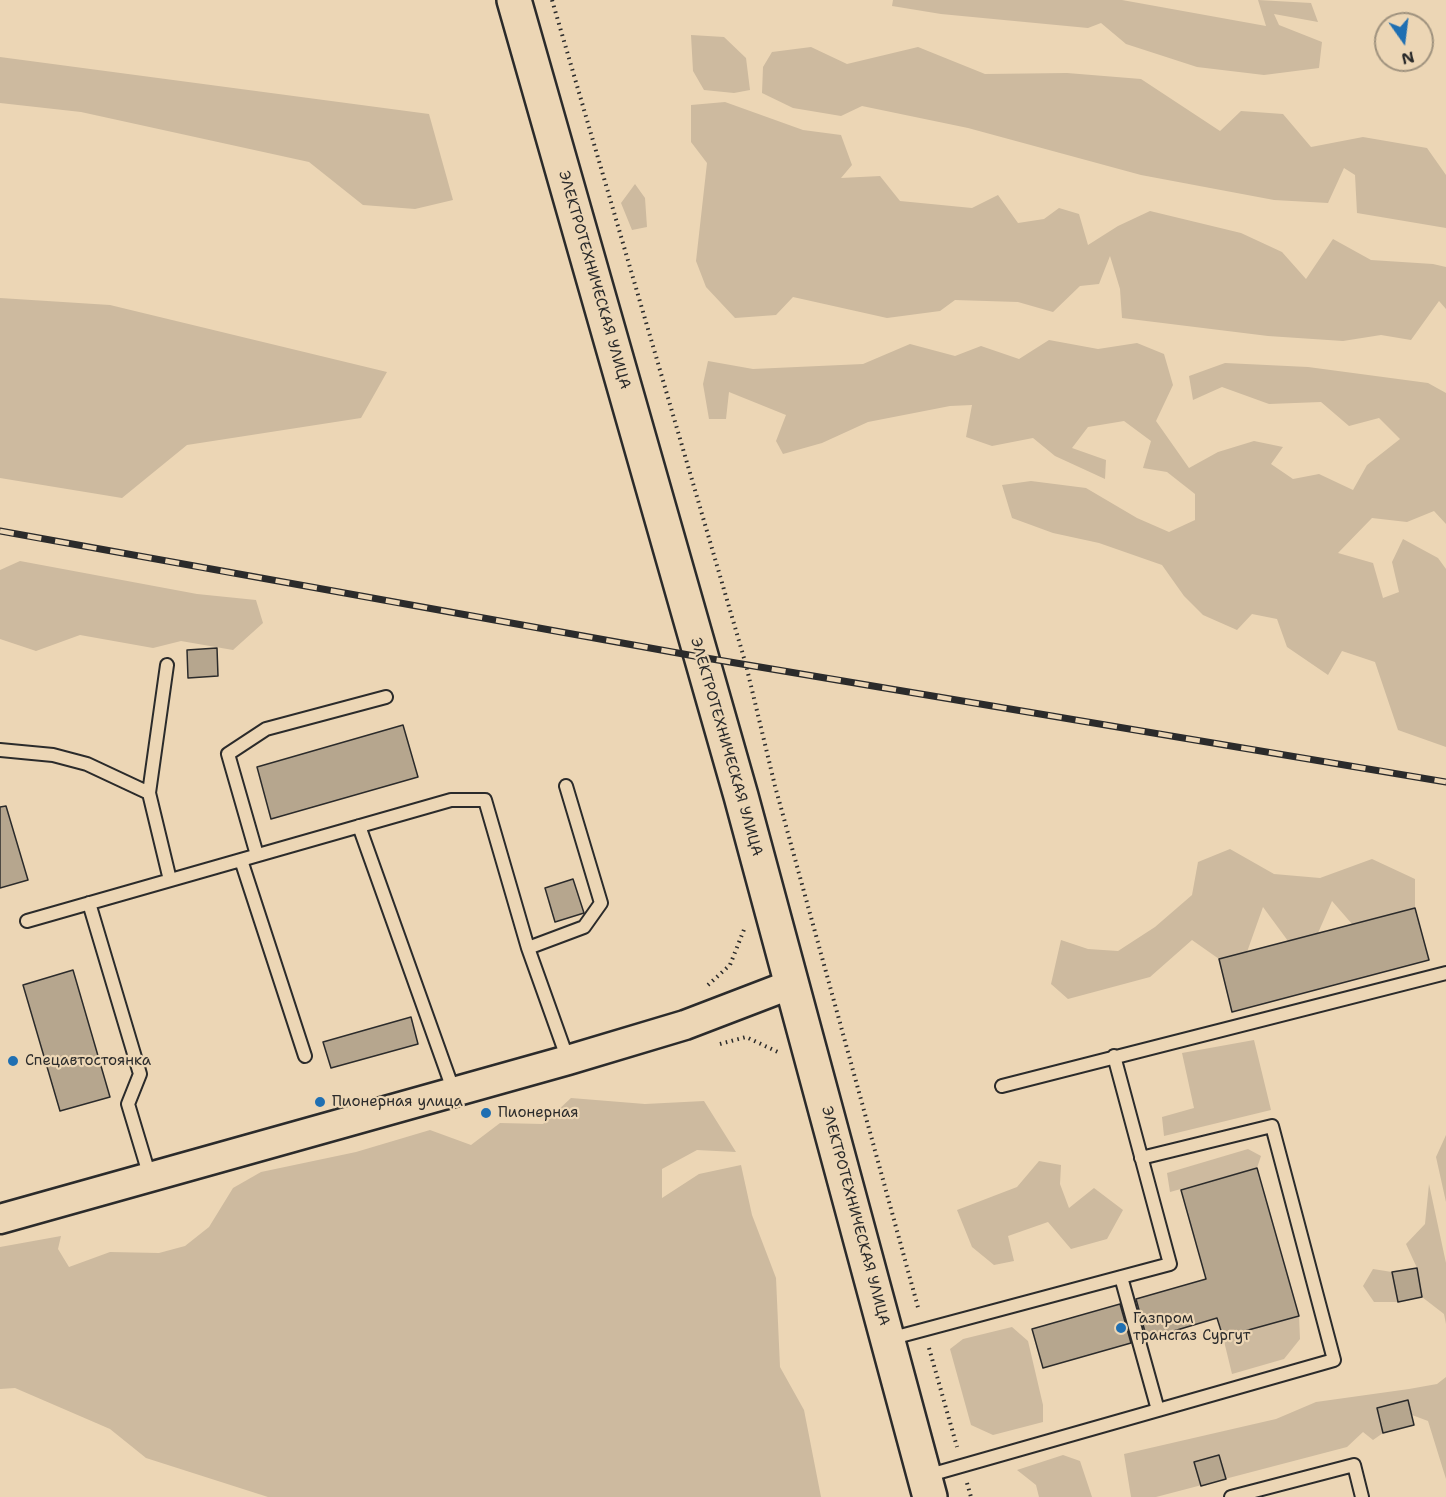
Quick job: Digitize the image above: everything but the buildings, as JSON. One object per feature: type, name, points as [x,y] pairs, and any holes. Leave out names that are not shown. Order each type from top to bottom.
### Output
[{"type":"main road","name":"ЭЛЕКТРОТЕХНИЧЕСКАЯ УЛИЦА","points":[[514,0],[741,796],[927,1486]]},
{"type":"street","points":[[0,1219],[568,1060],[685,1024],[792,984]]},
{"type":"lane","points":[[167,664],[149,793],[170,880]]},
{"type":"lane","points":[[257,855],[228,754],[266,729],[386,697]]},
{"type":"lane","points":[[0,750],[53,755],[87,764],[149,793]]},
{"type":"lane","points":[[528,948],[584,927],[601,903],[566,786]]},
{"type":"lane","points":[[27,921],[451,800],[485,800],[528,948],[568,1060]]},
{"type":"lane","points":[[359,826],[454,1092]]},
{"type":"lane","points":[[241,860],[305,1056]]},
{"type":"lane","points":[[89,903],[140,1074],[128,1104],[150,1177]]},
{"type":"lane","points":[[1002,1086],[1446,973]]},
{"type":"lane","points":[[888,1340],[1170,1264],[1114,1056]]},
{"type":"lane","points":[[927,1486],[962,1466],[1334,1360],[1272,1126],[1141,1158]]},
{"type":"lane","points":[[1121,1277],[1158,1410]]},
{"type":"lane","points":[[1231,1497],[1354,1465],[1362,1497]]},
{"type":"path","points":[[552,0],[746,664],[775,786],[971,1497]]},
{"type":"path","points":[[741,796],[775,786]]},
{"type":"path","points":[[704,989],[730,965],[746,924]]},
{"type":"path","points":[[712,1046],[746,1037],[780,1053],[786,1062]]},
{"type":"shaded area","points":[[893,0],[1122,0],[1266,26],[1258,0],[1311,3],[1318,22],[1274,14],[1279,25],[1322,42],[1319,68],[1264,75],[1197,67],[1126,44],[1101,23],[1088,28],[941,14],[892,6]]},
{"type":"shaded area","points":[[691,35],[724,37],[746,58],[750,90],[734,93],[704,90],[693,71]]},
{"type":"shaded area","points":[[811,47],[847,64],[918,47],[985,74],[1067,73],[1141,79],[1220,131],[1241,111],[1283,114],[1311,147],[1363,137],[1427,148],[1446,175],[1446,228],[1357,213],[1355,175],[1344,168],[1328,203],[1274,200],[1141,175],[968,128],[862,106],[841,116],[793,108],[762,93],[763,67],[772,52]]},
{"type":"shaded area","points":[[0,57],[429,114],[453,200],[415,209],[363,205],[309,162],[81,112],[0,103]]},
{"type":"shaded area","points":[[725,102],[803,130],[841,135],[852,165],[841,178],[880,176],[900,201],[972,208],[998,195],[1018,223],[1044,219],[1059,208],[1079,214],[1088,245],[1118,226],[1150,211],[1241,233],[1282,252],[1306,279],[1333,239],[1371,260],[1446,267],[1446,309],[1439,301],[1411,340],[1381,335],[1343,341],[1268,336],[1122,318],[1120,289],[1110,256],[1099,284],[1080,286],[1053,312],[1018,302],[955,300],[940,311],[887,318],[793,297],[776,315],[735,318],[706,287],[696,261],[707,163],[691,142],[691,105]]},
{"type":"shaded area","points":[[635,184],[645,198],[647,227],[632,230],[621,203]]},
{"type":"shaded area","points":[[0,298],[110,305],[387,372],[361,418],[187,445],[122,498],[0,478]]},
{"type":"shaded area","points":[[1049,340],[1098,349],[1137,343],[1164,354],[1173,385],[1156,421],[1189,468],[1218,452],[1254,441],[1283,447],[1271,464],[1293,479],[1319,474],[1353,490],[1367,465],[1400,439],[1379,418],[1349,426],[1321,402],[1269,404],[1222,387],[1193,400],[1189,376],[1225,363],[1308,367],[1428,383],[1446,393],[1446,524],[1434,511],[1407,522],[1372,518],[1338,553],[1373,563],[1383,598],[1399,592],[1392,562],[1403,539],[1438,558],[1446,569],[1446,747],[1398,730],[1375,662],[1342,651],[1328,675],[1287,647],[1277,619],[1252,614],[1237,630],[1203,615],[1184,596],[1162,565],[1099,543],[1053,533],[1012,518],[1002,485],[1031,481],[1086,488],[1137,518],[1169,532],[1195,520],[1195,494],[1167,472],[1143,468],[1151,441],[1124,421],[1088,427],[1072,448],[1106,460],[1105,479],[1055,456],[1033,438],[992,446],[966,437],[972,405],[950,406],[868,422],[822,443],[783,454],[776,441],[786,415],[729,392],[726,419],[709,419],[703,384],[708,361],[753,369],[863,364],[910,344],[955,356],[981,346],[1019,359]]},
{"type":"shaded area","points":[[20,561],[197,594],[256,600],[263,623],[233,650],[181,641],[153,648],[80,635],[36,651],[0,639],[0,570]]},
{"type":"shaded area","points":[[1230,849],[1274,874],[1320,878],[1372,859],[1415,879],[1415,908],[1352,924],[1332,901],[1318,933],[1288,941],[1263,907],[1247,952],[1219,959],[1192,940],[1150,977],[1068,999],[1051,984],[1061,940],[1088,949],[1118,951],[1155,927],[1192,895],[1198,862]]},
{"type":"shaded area","points":[[1254,1040],[1271,1110],[1164,1136],[1162,1117],[1194,1108],[1182,1053]]},
{"type":"shaded area","points":[[571,1098],[645,1104],[704,1101],[736,1152],[697,1150],[662,1169],[662,1198],[699,1174],[741,1165],[752,1215],[776,1278],[780,1367],[804,1410],[821,1497],[268,1497],[146,1458],[110,1429],[15,1388],[0,1389],[0,1247],[61,1236],[58,1249],[69,1267],[110,1252],[159,1253],[185,1246],[209,1227],[233,1188],[261,1172],[356,1152],[430,1130],[471,1145],[500,1123],[543,1124]]},
{"type":"shaded area","points":[[1446,1135],[1446,1202],[1436,1157]]},
{"type":"shaded area","points":[[1248,1149],[1261,1156],[1257,1168],[1170,1192],[1167,1173]]},
{"type":"shaded area","points":[[1039,1161],[1061,1165],[1060,1184],[1069,1208],[1094,1188],[1123,1210],[1107,1239],[1071,1249],[1048,1222],[1008,1236],[1014,1261],[994,1265],[972,1247],[957,1210],[1017,1187]]},
{"type":"shaded area","points":[[1429,1184],[1446,1263],[1446,1324],[1444,1314],[1422,1297],[1417,1268],[1406,1244],[1425,1224]]},
{"type":"shaded area","points":[[1373,1269],[1392,1272],[1398,1302],[1374,1302],[1363,1286]]},
{"type":"shaded area","points":[[1299,1316],[1300,1339],[1284,1359],[1232,1374],[1223,1337]]},
{"type":"shaded area","points":[[1012,1327],[1028,1341],[1043,1405],[1043,1422],[993,1435],[971,1425],[950,1349],[963,1339]]},
{"type":"shaded area","points":[[1446,1377],[1446,1479],[1428,1421],[1412,1415],[1408,1400],[1377,1408],[1383,1433],[1373,1440],[1363,1432],[1347,1447],[1156,1497],[1131,1497],[1124,1454],[1276,1419],[1316,1402],[1437,1384]]},
{"type":"shaded area","points":[[1063,1455],[1080,1461],[1092,1497],[1039,1497],[1036,1485],[1017,1470]]},
{"type":"railway","points":[[0,531],[700,657],[1446,782]]},
{"type":"place","name":"Спецавтостоянка","points":[[13,1061]]},
{"type":"place","name":"Пионерная улица","points":[[320,1102]]},
{"type":"place","name":"Пионерная","points":[[486,1113]]},
{"type":"place","name":"Газпром трансгаз Сургут","points":[[1121,1328]]}]
